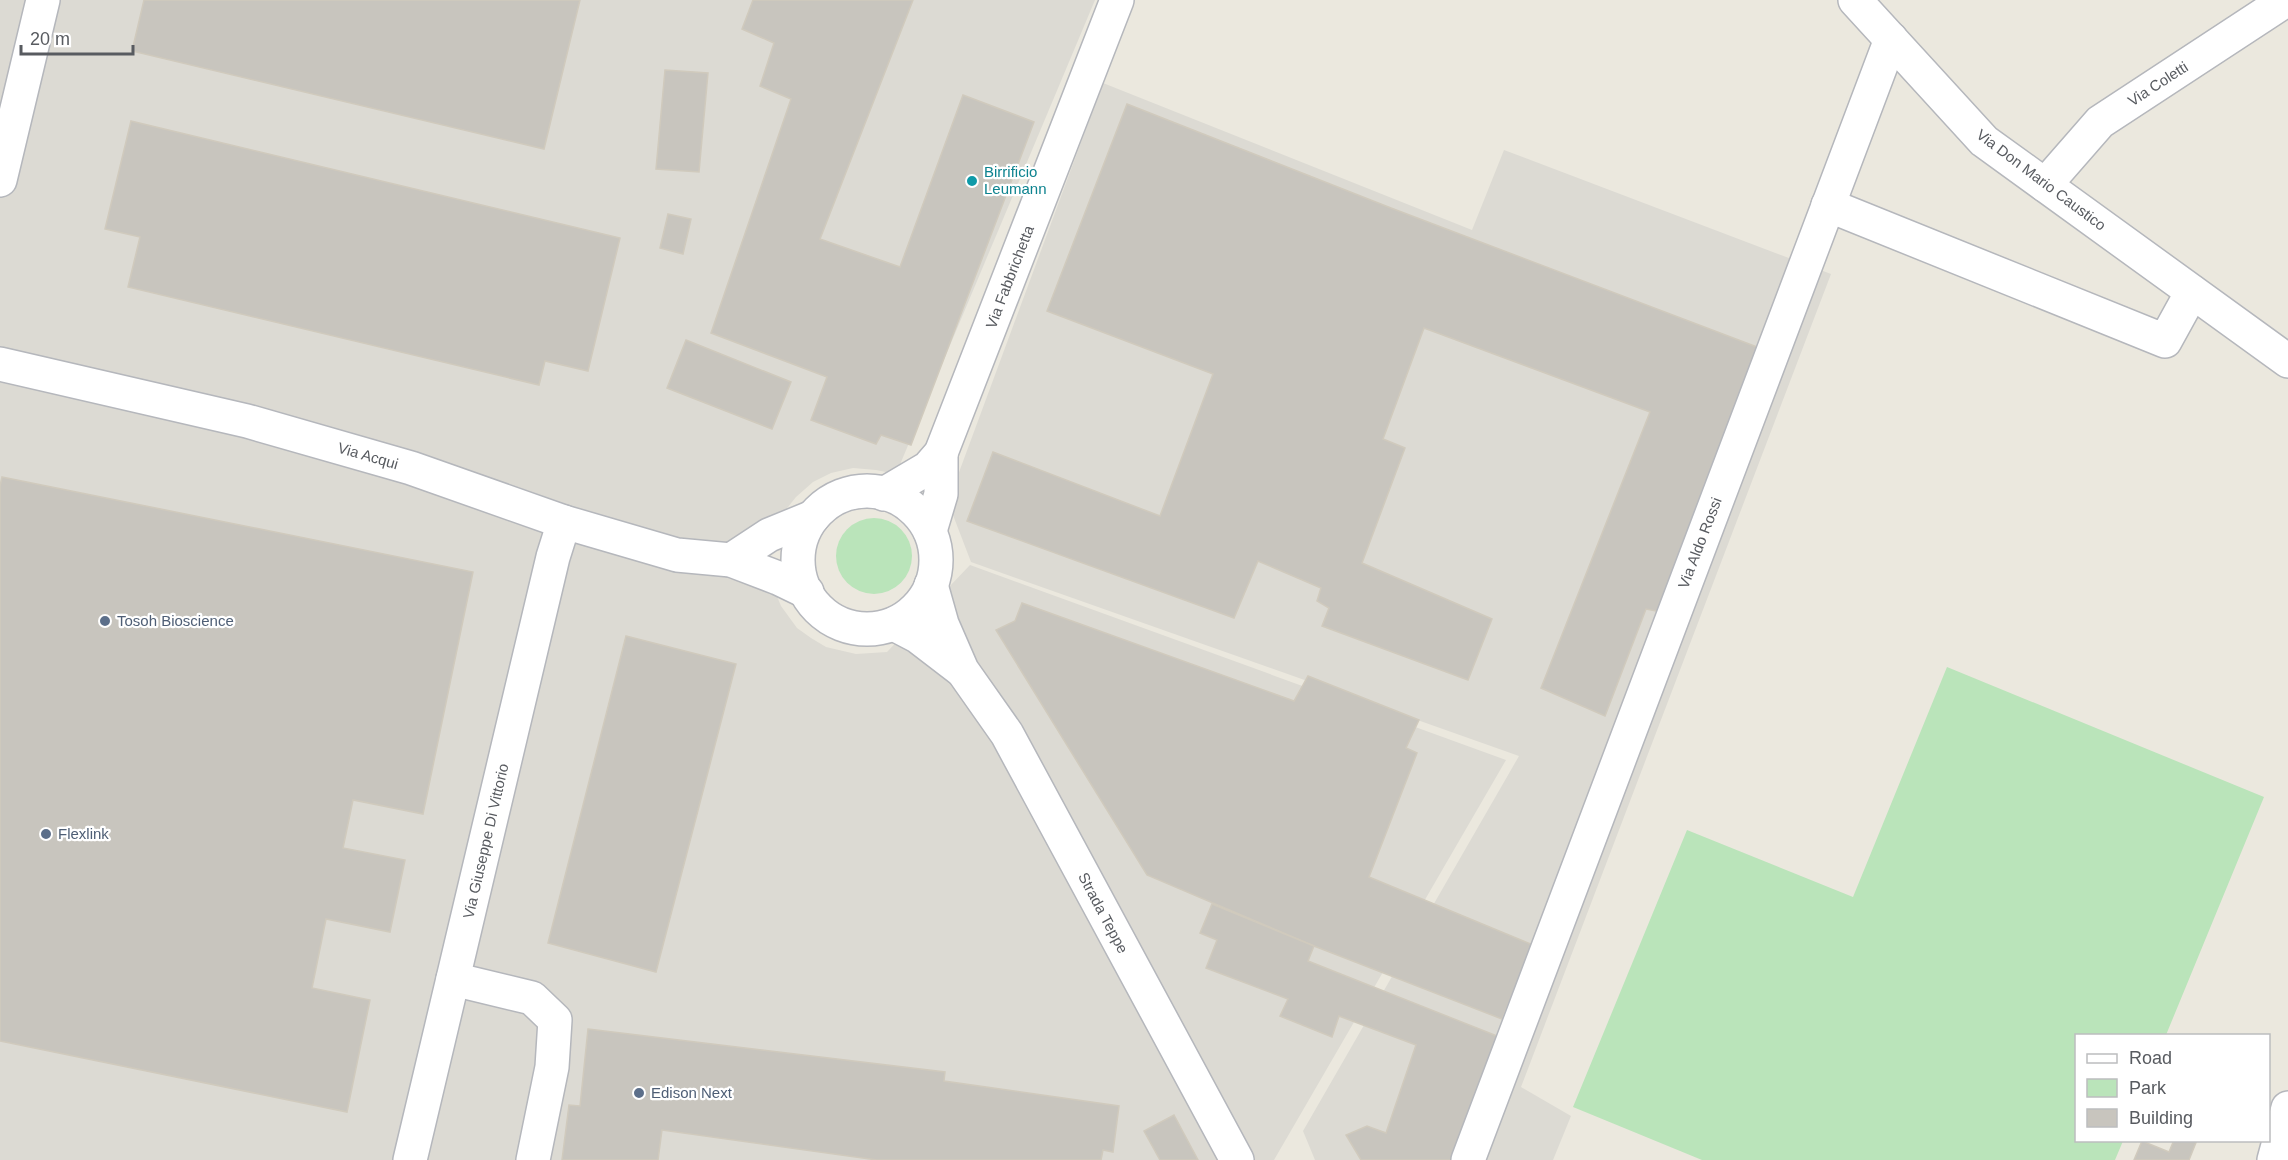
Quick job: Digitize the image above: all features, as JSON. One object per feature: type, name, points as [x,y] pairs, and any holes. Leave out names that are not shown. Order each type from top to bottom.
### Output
[{"type":"street","points":[[0,180],[44,0]]},
{"type":"street","name":"Via Fabbrichetta","points":[[884,494],[928,468],[941,453],[1117,0]]},
{"type":"street","name":"Via Don Mario Caustico","points":[[1855,0],[1984,141],[2288,361]]},
{"type":"street","name":"Via Coletti","points":[[2045,185],[2100,122],[2286,0]]},
{"type":"street","name":"Via Aldo Rossi","points":[[1468,1160],[1891,39]]},
{"type":"street","points":[[1828,205],[2165,341],[2192,292]]},
{"type":"street","name":"Via Acqui","points":[[0,364],[247,421],[411,468],[564,522],[677,555],[731,560],[807,592]]},
{"type":"street","name":"Via Fabbrichetta","points":[[930,531],[941,494],[941,453]]},
{"type":"street","name":"Via Acqui","points":[[852,492],[884,494],[899,499],[918,513],[930,531],[936,553],[935,574],[927,595],[914,611],[894,624],[873,629],[850,627],[830,618],[813,603],[802,584],[798,562],[801,538],[813,517],[831,501],[852,492]]},
{"type":"street","name":"Via Acqui","points":[[731,560],[769,535],[813,517]]},
{"type":"street","name":"Via Giuseppe Di Vittorio","points":[[410,1160],[548,580],[564,522]]},
{"type":"street","name":"Strada Teppe","points":[[931,585],[942,624],[962,670],[1007,734],[1237,1160]]},
{"type":"street","name":"Strada Teppe","points":[[894,624],[917,636],[962,670]]},
{"type":"street","points":[[453,979],[532,998],[555,1020],[552,1067],[533,1160]]},
{"type":"street","points":[[2274,1160],[2288,1108]]},
{"type":"shaded area","points":[[0,0],[1095,0],[896,474],[853,468],[831,473],[813,482],[796,497],[780,517],[769,548],[771,582],[781,606],[797,628],[811,638],[826,647],[856,654],[887,652],[970,565],[1506,760],[1274,1160],[0,1160]]},
{"type":"shaded area","points":[[1103,83],[1472,230],[1504,150],[1831,274],[1521,1087],[1571,1116],[1553,1160],[1315,1160],[1303,1131],[1519,756],[971,562],[948,502]]},
{"type":"green space","points":[[867,518],[881,518],[895,524],[906,535],[912,549],[909,571],[901,583],[881,594],[867,594],[853,588],[842,577],[836,563],[836,549],[842,535],[853,524]]},
{"type":"green space","points":[[1947,667],[2264,797],[2166,1034],[2075,1034],[2075,1142],[2123,1142],[2115,1160],[1702,1160],[1573,1107],[1687,830],[1853,897]]},
{"type":"building","points":[[144,0],[580,0],[544,149],[132,51]]},
{"type":"building","name":"Birrificio Leumann","points":[[753,0],[913,0],[820,239],[900,267],[963,95],[1034,122],[911,445],[881,435],[876,444],[811,420],[827,377],[711,333],[791,99],[760,86],[774,43],[742,29]]},
{"type":"building","points":[[665,70],[708,73],[699,172],[656,169]]},
{"type":"building","points":[[1127,104],[1391,208],[1757,347],[1661,612],[1646,609],[1605,716],[1541,688],[1650,412],[1424,328],[1383,439],[1405,448],[1362,563],[1492,619],[1468,680],[1322,626],[1329,608],[1317,601],[1321,588],[1258,561],[1234,618],[967,521],[993,452],[1160,516],[1213,374],[1047,311]]},
{"type":"building","points":[[131,121],[620,238],[588,371],[545,361],[539,385],[128,287],[140,237],[105,229]]},
{"type":"building","points":[[668,214],[691,219],[683,254],[660,248]]},
{"type":"building","points":[[686,340],[791,382],[772,429],[667,388]]},
{"type":"building","points":[[2,477],[473,572],[423,814],[353,800],[343,848],[405,860],[390,932],[326,919],[312,988],[370,1000],[347,1112],[0,1041],[0,486]]},
{"type":"building","points":[[1022,603],[1294,701],[1308,676],[1419,720],[1406,748],[1417,753],[1369,877],[1533,945],[1502,1019],[1314,946],[1147,875],[996,630],[1015,621]]},
{"type":"building","points":[[626,636],[736,664],[656,972],[548,943]]},
{"type":"building","points":[[1212,904],[1314,946],[1308,961],[1507,1040],[1459,1160],[1361,1160],[1346,1135],[1367,1126],[1386,1133],[1416,1045],[1339,1016],[1332,1037],[1280,1016],[1288,999],[1206,968],[1217,940],[1200,933]]},
{"type":"building","points":[[588,1029],[945,1072],[944,1081],[1119,1106],[1113,1152],[1103,1150],[1101,1160],[877,1160],[662,1130],[658,1160],[562,1160],[569,1105],[580,1106]]},
{"type":"building","points":[[1174,1115],[1198,1160],[1160,1160],[1144,1131]]},
{"type":"building","points":[[2142,1142],[2169,1152],[2173,1142],[2196,1142],[2189,1160],[2134,1160]]},
{"type":"place","name":"Birrificio Leumann","points":[[972,181]]},
{"type":"place","name":"Tosoh Bioscience","points":[[105,621]]},
{"type":"place","name":"Flexlink","points":[[46,834]]},
{"type":"place","name":"Edison Next","points":[[639,1093]]}]
